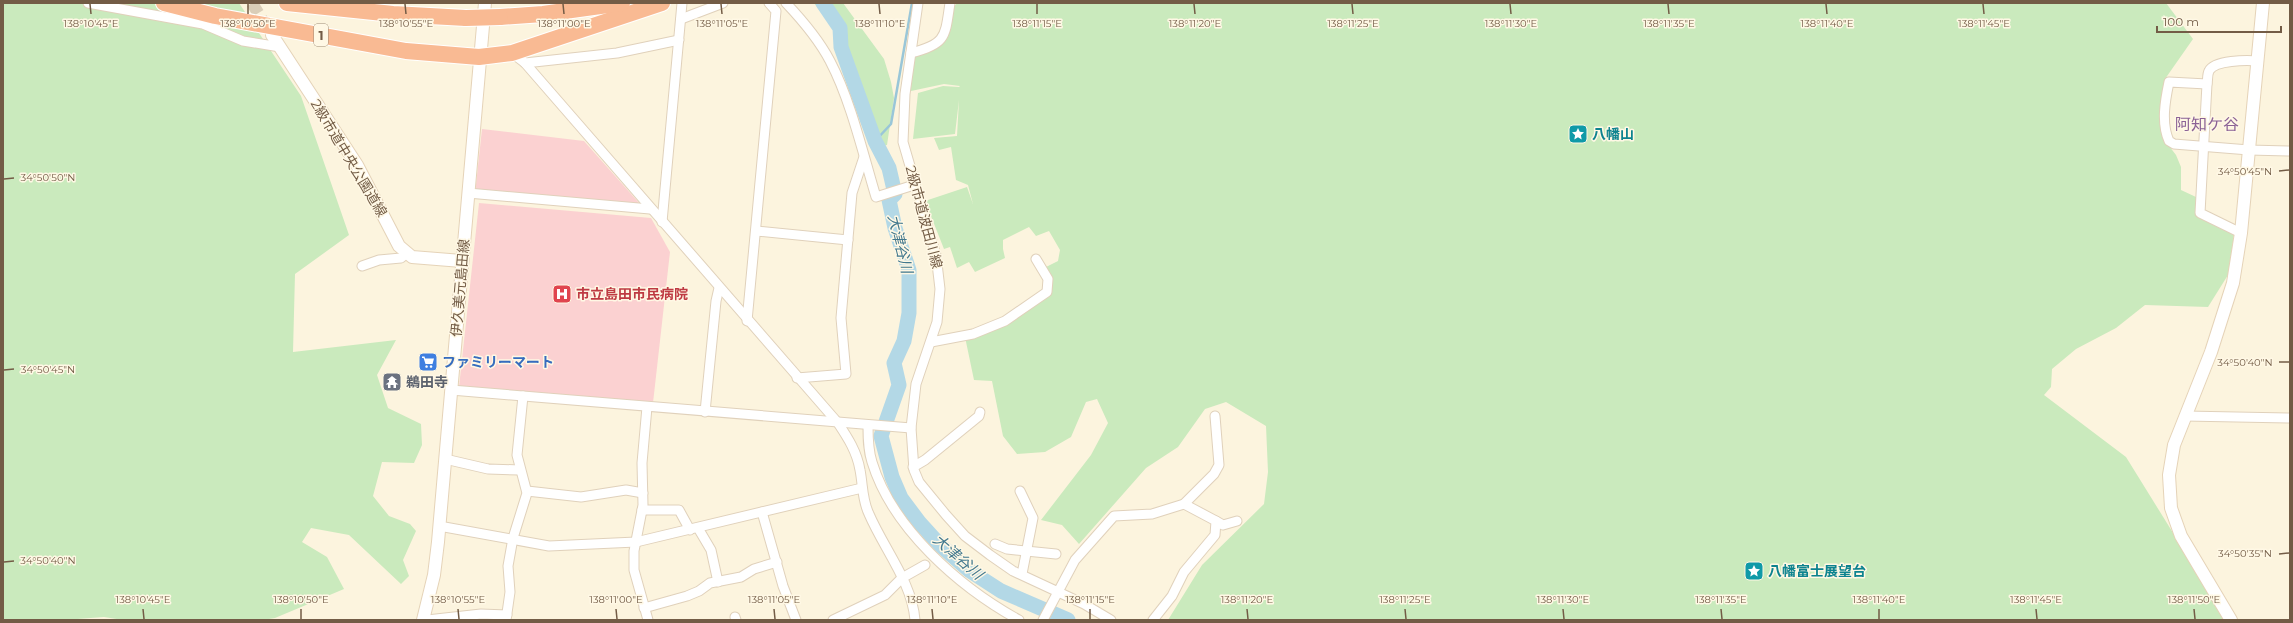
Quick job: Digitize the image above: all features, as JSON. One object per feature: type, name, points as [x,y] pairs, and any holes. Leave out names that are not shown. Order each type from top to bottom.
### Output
[{"type":"highway","name":"1","points":[[164,3],[215,16],[406,51],[479,57],[518,58],[662,3]]},
{"type":"highway","name":"1","points":[[286,3],[393,14],[466,18],[543,14],[622,3]]},
{"type":"street","points":[[88,3],[203,24],[243,40],[280,47]]},
{"type":"street","name":"伊久美元島田線","points":[[423,620],[434,575],[439,526],[452,390],[479,57],[485,3]]},
{"type":"street","points":[[662,222],[682,3]]},
{"type":"street","points":[[681,19],[724,3]]},
{"type":"street","points":[[747,321],[776,11],[769,3]]},
{"type":"street","points":[[786,3],[810,29],[830,61],[841,86],[876,197],[914,185]]},
{"type":"street","name":"2級市道波田川線","points":[[918,3],[903,116],[903,142],[940,272],[940,305],[931,342],[916,384],[911,428],[914,467],[918,482],[966,536],[990,555],[1057,593],[1111,620]]},
{"type":"street","points":[[911,52],[925,49],[945,36],[948,27],[950,3]]},
{"type":"street","points":[[2231,620],[2181,536],[2171,508],[2168,491],[2170,461],[2185,416],[2211,352],[2226,309],[2241,233],[2263,3]]},
{"type":"street","name":"2級市道中央公園道線","points":[[272,35],[357,165],[399,246],[406,254]]},
{"type":"street","points":[[518,58],[617,53],[679,40]]},
{"type":"street","points":[[518,58],[838,423],[853,446],[869,514],[902,578],[911,599],[916,620]]},
{"type":"street","points":[[2241,233],[2200,213],[2207,84],[2209,70],[2214,66],[2238,60],[2258,61]]},
{"type":"street","points":[[2207,84],[2169,82],[2164,103],[2166,134],[2169,141],[2174,144],[2249,150],[2290,151]]},
{"type":"street","points":[[797,378],[846,374],[840,318],[852,193],[864,157]]},
{"type":"street","points":[[468,193],[650,209]]},
{"type":"street","points":[[756,231],[848,240]]},
{"type":"street","points":[[362,266],[379,260],[400,258],[406,254],[422,259],[462,261]]},
{"type":"street","points":[[931,342],[973,334],[1005,321],[1047,292],[1048,279],[1036,259]]},
{"type":"street","points":[[705,412],[716,301],[719,288]]},
{"type":"street","points":[[452,390],[869,426],[911,428]]},
{"type":"street","points":[[427,620],[480,614],[506,618],[510,592],[508,566],[513,538],[527,491],[517,455],[523,396]]},
{"type":"street","points":[[648,407],[642,464],[642,510],[634,551],[634,570],[648,620]]},
{"type":"street","points":[[914,467],[925,460],[973,421],[979,416],[980,412]]},
{"type":"street","points":[[1043,620],[1075,560],[1114,516],[1152,514],[1184,504],[1214,474],[1219,465],[1215,416]]},
{"type":"street","points":[[2185,416],[2290,418]]},
{"type":"street","points":[[869,426],[868,447],[877,477],[885,495],[910,531],[956,576],[981,596],[1019,620]]},
{"type":"street","points":[[445,459],[488,469],[520,470]]},
{"type":"street","points":[[439,526],[513,538],[549,546],[636,542],[862,488]]},
{"type":"street","points":[[527,491],[581,497],[626,490],[643,493]]},
{"type":"street","points":[[1020,491],[1033,518],[1022,574]]},
{"type":"street","points":[[1184,504],[1223,525],[1237,521]]},
{"type":"street","points":[[642,510],[679,510],[711,550],[718,582]]},
{"type":"street","points":[[762,512],[783,586],[796,620]]},
{"type":"street","points":[[1154,620],[1172,596],[1184,572],[1215,535],[1216,521]]},
{"type":"street","points":[[995,544],[1007,549],[1056,554]]},
{"type":"street","points":[[644,608],[687,596],[699,591],[710,583],[741,577],[754,569],[777,562]]},
{"type":"street","points":[[833,620],[885,595],[902,578],[925,565]]},
{"type":"shaded area","points":[[482,129],[584,141],[640,204],[475,194]]},
{"type":"shaded area","points":[[479,203],[651,218],[670,252],[653,403],[459,387]]},
{"type":"green space","points":[[3,3],[239,3],[301,96],[349,235],[295,274],[293,352],[396,340],[377,375],[388,408],[421,424],[422,445],[414,463],[382,462],[373,496],[389,516],[410,524],[416,531],[403,560],[409,576],[401,584],[349,535],[311,528],[302,542],[327,557],[344,589],[275,618],[263,620],[123,620],[104,617],[64,620],[3,620]]},
{"type":"green space","points":[[814,3],[843,3],[884,59],[894,98],[887,145],[881,146],[859,76],[840,37]]},
{"type":"green space","points":[[957,3],[2166,3],[2193,39],[2165,79],[2162,104],[2166,142],[2176,155],[2181,167],[2181,190],[2196,197],[2197,214],[2234,235],[2228,275],[2208,307],[2145,305],[2116,328],[2076,349],[2052,369],[2051,387],[2044,395],[2126,457],[2227,620],[1168,620],[1202,565],[1264,504],[1268,472],[1266,426],[1226,402],[1205,409],[1178,447],[1146,468],[1079,544],[1062,525],[1041,520],[1091,455],[1108,423],[1097,399],[1086,402],[1071,437],[1045,452],[1017,454],[1003,436],[992,381],[974,380],[965,337],[1049,294],[1046,267],[1058,261],[1060,250],[1049,231],[1036,236],[1029,227],[1003,240],[1005,258],[975,272],[969,262],[957,268],[950,247],[944,249],[925,201],[967,187],[973,204],[968,185],[956,180],[951,147],[939,150],[934,138],[957,136],[959,100],[955,134],[913,139],[918,93],[943,86],[960,86],[944,84],[911,91],[912,53],[944,40],[953,8]]},
{"type":"waterway","name":"大津谷川","points":[[823,3],[840,28],[841,47],[875,141],[889,168],[895,194],[889,200],[895,228],[909,270],[909,313],[904,341],[894,363],[899,385],[881,436],[892,477],[901,498],[919,522],[939,544],[970,571],[1001,591],[1068,620]]},
{"type":"waterway","points":[[875,141],[891,124],[912,3]]},
{"type":"tunnel","points":[[252,3],[268,29]]},
{"type":"place","name":"八幡山","points":[[1578,134]]},
{"type":"place","name":"市立島田市民病院","points":[[562,294]]},
{"type":"place","name":"ファミリーマート","points":[[428,362]]},
{"type":"place","name":"鵜田寺","points":[[392,382]]},
{"type":"place","name":"八幡富士展望台","points":[[1754,571]]},
{"type":"district","name":"阿知ケ谷","points":[[2207,124]]}]
